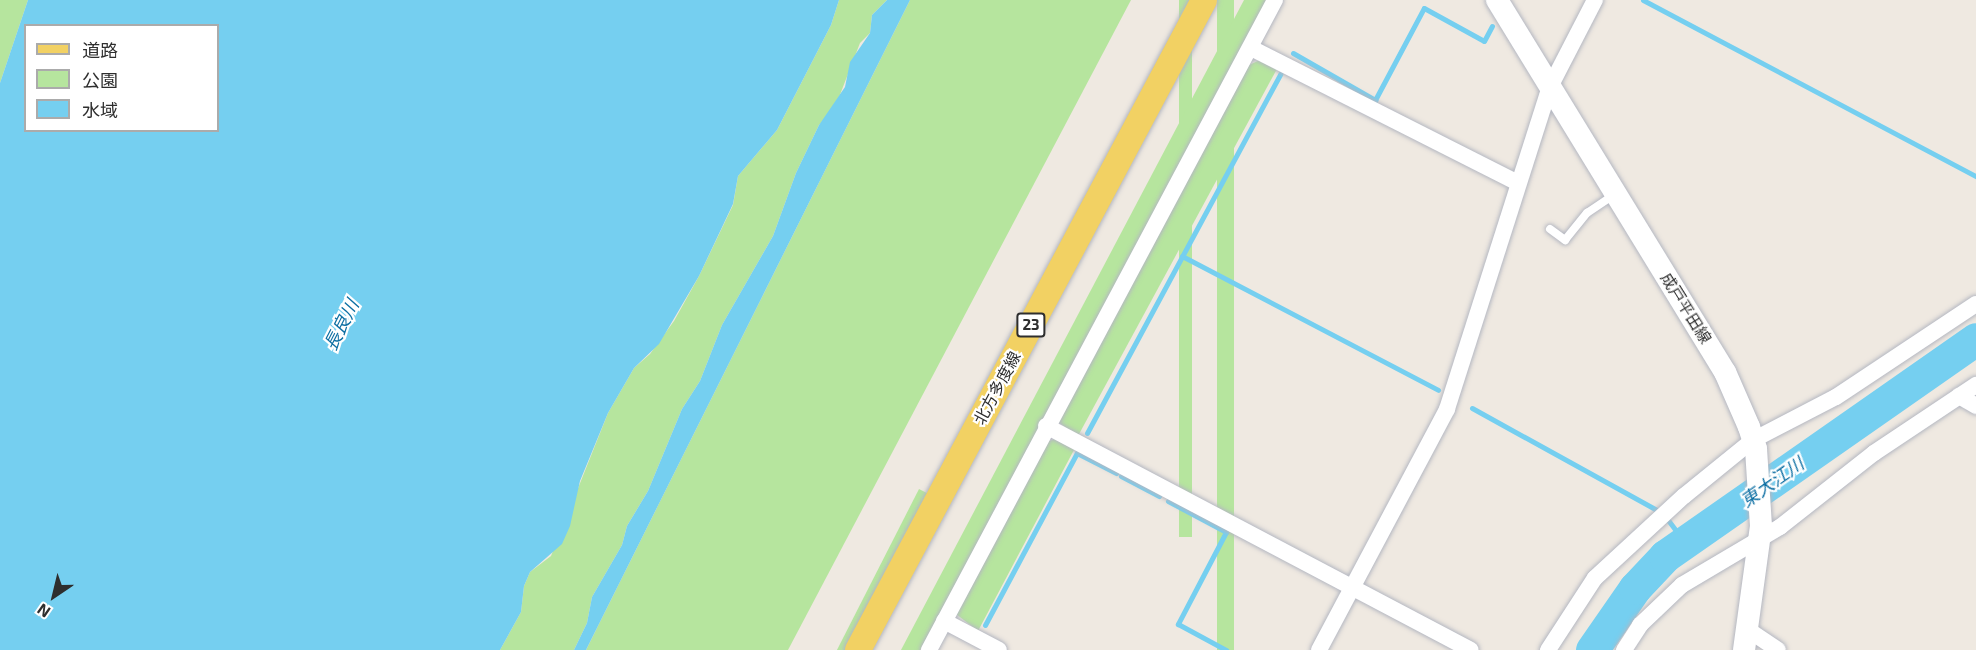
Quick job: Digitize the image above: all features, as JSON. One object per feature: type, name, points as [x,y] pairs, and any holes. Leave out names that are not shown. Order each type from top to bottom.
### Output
[{"type":"main road","name":"北方多度線","points":[[858,650],[1204,0]]},
{"type":"main road","name":"成戸平田線","points":[[1497,0],[1725,372],[1755,444],[1761,532],[1746,639]]},
{"type":"street","points":[[928,650],[1275,0]]},
{"type":"street","points":[[1319,650],[1447,409],[1516,182],[1550,87],[1595,0]]},
{"type":"street","points":[[1251,48],[1516,182]]},
{"type":"street","points":[[1548,650],[1595,578],[1684,496],[1755,444],[1836,397],[1976,304]]},
{"type":"street","points":[[1624,650],[1640,625],[1682,585],[1976,385]]},
{"type":"street","points":[[1959,396],[1976,406]]},
{"type":"street","points":[[1046,426],[1470,650]]},
{"type":"street","points":[[944,621],[999,650]]},
{"type":"street","points":[[1746,639],[1778,650]]},
{"type":"lane","points":[[1550,229],[1565,240],[1587,213],[1616,194]]},
{"type":"green space","points":[[0,0],[28,0],[0,83]]},
{"type":"green space","points":[[839,0],[887,0],[872,15],[870,33],[860,43],[836,105],[819,125],[796,173],[773,236],[722,325],[700,381],[682,409],[648,491],[627,526],[622,545],[592,597],[587,623],[574,650],[500,650],[521,612],[524,586],[530,572],[551,556],[608,413],[634,368],[650,354],[674,321],[699,276],[733,205],[738,176],[777,130],[831,25]]},
{"type":"green space","points":[[910,0],[1131,0],[788,650],[586,650]]},
{"type":"green space","points":[[1179,0],[1192,0],[1192,537],[1179,537]]},
{"type":"green space","points":[[1217,0],[1234,0],[1234,650],[1217,650]]},
{"type":"green space","points":[[1244,0],[1268,0],[920,650],[901,650]]},
{"type":"green space","points":[[1262,59],[1278,67],[1078,436],[1058,422],[1249,65]]},
{"type":"green space","points":[[1058,438],[1075,448],[978,631],[956,614],[1049,441]]},
{"type":"green space","points":[[919,489],[929,494],[849,650],[837,650]]},
{"type":"water","name":"長良川","points":[[28,0],[839,0],[831,25],[777,130],[738,176],[733,204],[699,276],[659,344],[634,368],[608,413],[580,481],[570,526],[562,544],[530,572],[524,586],[521,612],[500,650],[0,650],[0,83]]},
{"type":"water","points":[[887,0],[910,0],[586,650],[574,650],[587,623],[592,597],[622,545],[627,526],[648,491],[682,409],[700,381],[722,325],[773,236],[796,173],[819,125],[845,87],[850,62],[870,33],[872,15]]},
{"type":"waterway","points":[[1643,0],[1976,176]]},
{"type":"waterway","points":[[1293,53],[1375,100],[1424,8],[1484,41],[1492,26]]},
{"type":"waterway","points":[[1087,433],[1280,74]]},
{"type":"waterway","points":[[1182,256],[1438,390]]},
{"type":"waterway","name":"東大江川","points":[[1592,650],[1635,588],[1665,556],[1976,339]]},
{"type":"waterway","points":[[1472,408],[1657,510]]},
{"type":"waterway","points":[[985,625],[1077,453],[1116,473]]},
{"type":"waterway","points":[[1121,476],[1159,496]]},
{"type":"waterway","points":[[1168,501],[1226,532],[1178,624],[1226,650]]},
{"type":"waterway","points":[[1668,520],[1684,541]]}]
